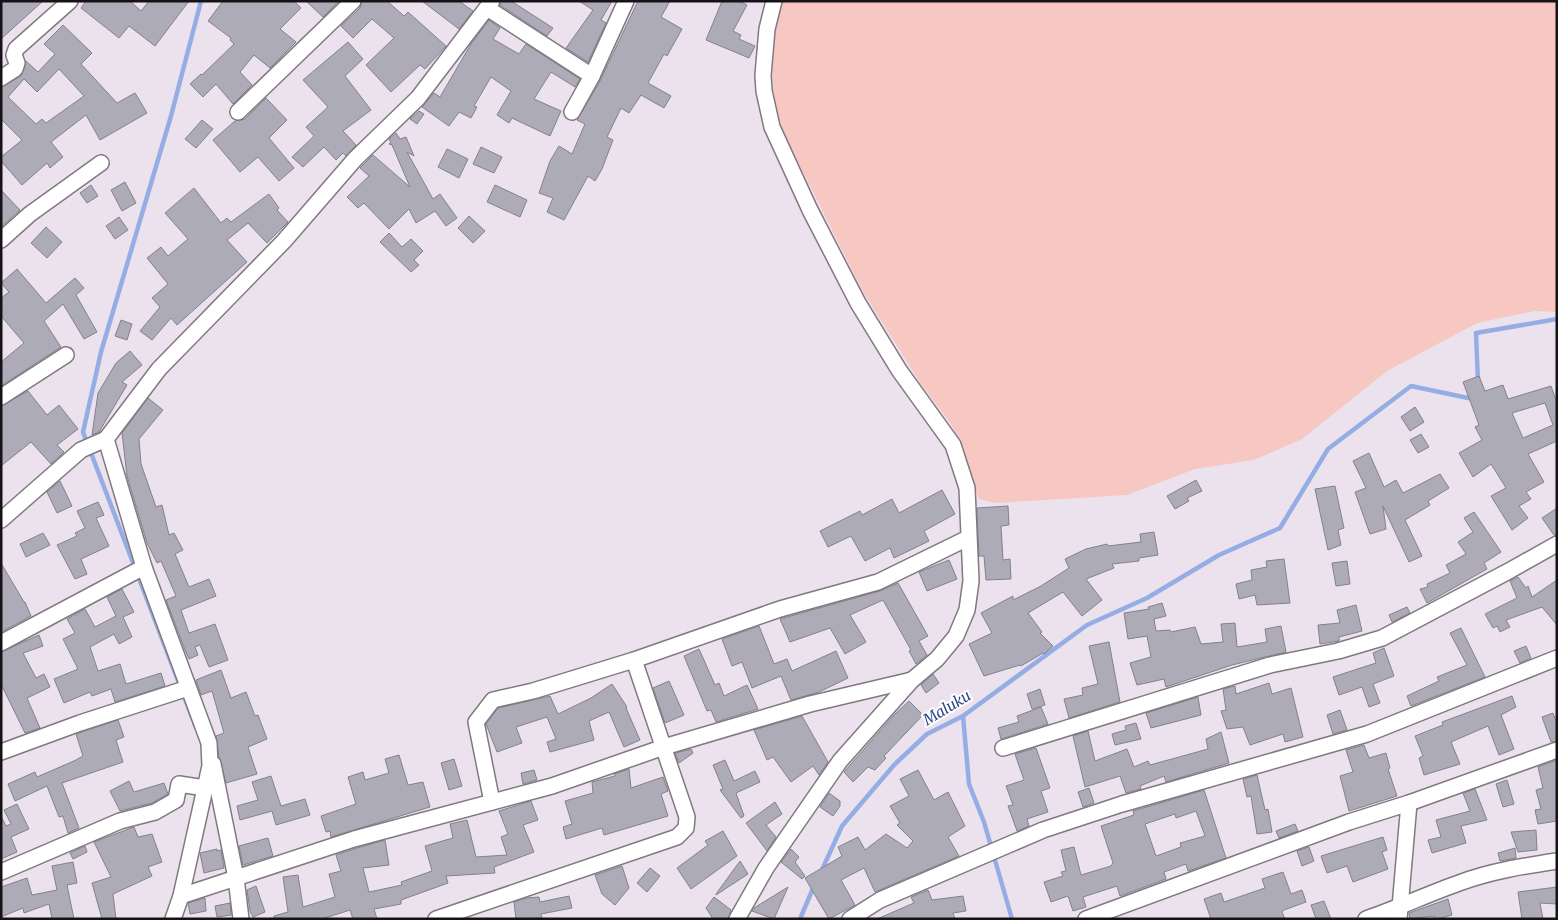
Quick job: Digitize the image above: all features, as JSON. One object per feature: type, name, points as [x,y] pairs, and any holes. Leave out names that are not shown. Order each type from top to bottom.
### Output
[{"type":"street","points":[[1,78],[15,69],[17,63],[14,55],[16,49],[70,1]]},
{"type":"street","points":[[238,112],[353,1]]},
{"type":"street","points":[[572,112],[592,76],[626,1]]},
{"type":"street","points":[[737,919],[766,868],[840,761],[912,680],[938,659],[956,636],[967,610],[971,581],[967,488],[953,445],[933,413],[899,370],[858,303],[810,210],[772,127],[764,91],[763,75],[767,29],[774,1]]},
{"type":"street","points":[[1,520],[81,450],[106,439],[159,369],[284,241],[355,159],[418,98],[490,5],[592,76]]},
{"type":"street","points":[[1,240],[30,214],[101,162]]},
{"type":"street","points":[[1,397],[66,355]]},
{"type":"street","points":[[106,439],[144,567],[209,743],[236,878],[241,919]]},
{"type":"street","points":[[492,802],[476,722],[493,700],[533,691],[634,660],[780,609],[878,582],[968,538]]},
{"type":"street","points":[[1002,748],[1270,665],[1338,651],[1382,638],[1557,544]]},
{"type":"street","points":[[1,643],[144,567]]},
{"type":"street","points":[[850,919],[880,900],[1042,830],[1130,802],[1367,734],[1557,658]]},
{"type":"street","points":[[436,919],[677,837],[686,828],[687,817],[634,660]]},
{"type":"street","points":[[181,896],[354,839],[552,786],[664,747],[810,704],[912,680]]},
{"type":"street","points":[[1,752],[80,723],[188,688]]},
{"type":"street","points":[[173,919],[181,896],[210,766],[209,743]]},
{"type":"street","points":[[1086,919],[1349,822],[1409,803],[1557,750]]},
{"type":"street","points":[[1,872],[120,821],[155,812],[176,800],[179,784],[205,788]]},
{"type":"street","points":[[1400,913],[1409,803]]},
{"type":"street","points":[[1366,919],[1400,913],[1460,882],[1515,867],[1557,861]]},
{"type":"shaded area","points":[[779,1],[1557,1],[1557,312],[1535,311],[1477,323],[1387,371],[1302,439],[1254,460],[1195,469],[1127,495],[996,503],[979,499],[963,449],[951,424],[921,384],[863,292],[778,122],[773,91],[772,62]]},
{"type":"building","points":[[1,1],[43,1],[1,39]]},
{"type":"building","points":[[86,1],[130,1],[141,11],[149,1],[189,1],[155,46],[129,26],[119,38],[81,8]]},
{"type":"building","points":[[223,1],[294,1],[301,8],[280,29],[296,42],[270,68],[254,55],[240,72],[252,85],[233,104],[216,84],[203,97],[190,84],[234,44],[230,40],[231,38],[208,21]]},
{"type":"building","points":[[306,1],[339,1],[323,17]]},
{"type":"building","points":[[362,1],[387,1],[404,16],[408,12],[446,46],[425,69],[420,65],[391,92],[366,65],[394,38],[372,19],[353,38],[341,26],[360,8]]},
{"type":"building","points":[[422,1],[459,1],[473,11],[459,29]]},
{"type":"building","points":[[501,1],[511,1],[553,28],[547,36],[500,5]]},
{"type":"building","points":[[579,1],[612,1],[601,20],[606,23],[588,62],[566,48],[593,10]]},
{"type":"building","points":[[638,1],[670,1],[661,17],[682,29],[667,56],[664,54],[648,83],[671,96],[664,108],[641,95],[629,113],[621,108],[607,137],[613,140],[602,169],[595,181],[588,176],[564,220],[547,212],[553,198],[539,193],[550,161],[559,146],[572,154],[585,124],[577,120],[600,81]]},
{"type":"building","points":[[722,1],[739,1],[747,5],[733,31],[741,35],[739,39],[755,46],[749,58],[706,40]]},
{"type":"building","points":[[489,20],[500,28],[493,39],[519,54],[526,44],[580,79],[575,87],[551,72],[534,99],[561,111],[550,136],[512,118],[509,123],[497,115],[511,91],[491,77],[474,106],[477,107],[471,118],[459,112],[449,126],[422,107],[434,93],[440,97],[471,44]]},
{"type":"building","points":[[63,25],[92,53],[81,64],[117,103],[135,93],[147,113],[100,140],[86,115],[51,142],[63,157],[50,168],[47,163],[22,185],[1,161],[1,157],[22,140],[1,119],[1,87],[21,76],[26,61],[38,72],[55,54],[44,44]],"holes":[[[59,69],[84,96],[46,123],[42,119],[36,124],[8,97],[24,79],[37,92]]]},
{"type":"building","points":[[348,42],[363,59],[345,76],[371,110],[343,131],[356,145],[346,156],[343,153],[336,160],[324,147],[303,167],[292,157],[314,136],[306,127],[328,107],[303,80]]},
{"type":"building","points":[[266,98],[287,120],[269,138],[294,168],[279,181],[258,157],[240,172],[213,140],[235,121],[245,119]]},
{"type":"building","points":[[419,111],[424,114],[417,124],[410,119]]},
{"type":"building","points":[[202,120],[213,129],[196,148],[185,139]]},
{"type":"building","points":[[396,133],[400,139],[406,137],[414,156],[407,152],[433,199],[440,194],[457,218],[446,226],[435,211],[416,223],[409,209],[389,229],[364,203],[358,208],[347,197],[369,176],[360,168],[373,155],[410,187],[392,145],[389,144],[391,143],[389,139]]},
{"type":"building","points":[[481,147],[502,157],[494,173],[473,164]]},
{"type":"building","points":[[447,149],[468,159],[459,178],[438,167]]},
{"type":"building","points":[[125,182],[136,203],[122,211],[111,190]]},
{"type":"building","points":[[91,185],[98,196],[87,203],[80,193]]},
{"type":"building","points":[[495,185],[527,200],[520,217],[487,202]]},
{"type":"building","points":[[194,188],[221,223],[227,218],[231,222],[269,194],[279,208],[277,210],[288,222],[267,243],[248,223],[227,240],[247,262],[177,325],[171,318],[152,340],[140,331],[160,307],[152,298],[168,284],[147,258],[161,247],[168,256],[188,239],[165,213]]},
{"type":"building","points":[[1,190],[20,210],[1,227]]},
{"type":"building","points":[[469,216],[485,231],[473,243],[458,228]]},
{"type":"building","points":[[119,217],[128,230],[115,239],[106,226]]},
{"type":"building","points":[[46,227],[62,242],[47,258],[31,243]]},
{"type":"building","points":[[389,233],[402,247],[411,239],[423,251],[414,260],[419,265],[411,272],[380,242]]},
{"type":"building","points":[[17,269],[46,303],[75,278],[84,288],[76,295],[97,332],[84,339],[63,304],[44,321],[61,347],[1,386],[1,362],[24,343],[1,316],[1,298],[9,292],[1,283]]},
{"type":"building","points":[[121,320],[132,324],[127,340],[115,336]]},
{"type":"building","points":[[130,351],[142,365],[122,382],[127,385],[99,432],[92,435],[98,393],[116,363]]},
{"type":"building","points":[[1479,376],[1485,391],[1503,385],[1508,399],[1551,386],[1557,403],[1557,441],[1528,454],[1544,482],[1526,492],[1531,499],[1519,506],[1528,518],[1512,530],[1491,496],[1506,488],[1491,464],[1473,477],[1459,453],[1482,440],[1475,427],[1479,425],[1463,382]],"holes":[[[1545,403],[1553,425],[1523,438],[1512,413]]]},
{"type":"building","points":[[28,391],[47,415],[59,405],[78,429],[57,445],[64,452],[51,464],[31,442],[1,466],[1,406]]},
{"type":"building","points":[[148,398],[163,410],[139,439],[141,464],[156,507],[162,505],[169,535],[174,533],[183,550],[175,554],[189,587],[209,579],[216,596],[181,610],[189,633],[215,624],[228,660],[209,667],[200,645],[195,647],[198,655],[189,659],[185,650],[166,600],[176,596],[161,561],[157,563],[147,543],[127,476],[122,433]]},
{"type":"building","points":[[1415,407],[1424,422],[1410,431],[1401,417]]},
{"type":"building","points":[[1421,434],[1429,447],[1418,453],[1410,440]]},
{"type":"building","points":[[1369,453],[1384,487],[1396,480],[1403,493],[1440,474],[1449,488],[1428,501],[1430,505],[1405,520],[1422,556],[1409,562],[1383,506],[1386,529],[1370,534],[1355,492],[1366,488],[1353,461]]},
{"type":"building","points":[[1196,480],[1202,491],[1187,498],[1189,501],[1175,509],[1167,496]]},
{"type":"building","points":[[60,481],[72,506],[57,513],[47,492]]},
{"type":"building","points":[[1335,486],[1344,528],[1338,530],[1341,545],[1328,550],[1315,489]]},
{"type":"building","points":[[942,490],[955,514],[924,531],[929,541],[894,558],[890,548],[865,561],[851,536],[828,547],[820,531],[860,511],[862,515],[892,499],[899,513]]},
{"type":"building","points":[[98,502],[104,515],[96,518],[109,546],[81,559],[87,574],[75,579],[57,545],[77,536],[75,533],[85,528],[77,511]]},
{"type":"building","points":[[1008,506],[1009,525],[1001,526],[1003,560],[1010,559],[1011,579],[986,580],[984,556],[979,556],[977,508]]},
{"type":"building","points":[[1557,508],[1557,535],[1554,535],[1542,518]]},
{"type":"building","points":[[1474,512],[1501,552],[1484,563],[1487,569],[1427,603],[1420,589],[1428,587],[1427,584],[1450,573],[1446,565],[1466,554],[1458,542],[1473,532],[1464,518]]},
{"type":"building","points":[[1154,532],[1158,555],[1139,558],[1139,561],[1112,564],[1114,568],[1086,579],[1102,600],[1082,616],[1063,592],[1028,613],[1042,632],[1040,633],[1053,646],[1044,654],[1021,666],[984,676],[969,644],[992,633],[981,613],[1013,596],[1013,600],[1041,586],[1069,568],[1065,559],[1086,549],[1107,544],[1108,546],[1141,542],[1140,534]]},
{"type":"building","points":[[43,533],[50,545],[26,557],[20,544]]},
{"type":"building","points":[[1284,559],[1290,603],[1257,605],[1255,595],[1239,599],[1236,584],[1252,580],[1251,570],[1267,567],[1266,561]]},
{"type":"building","points":[[949,560],[957,579],[927,591],[919,572]]},
{"type":"building","points":[[1347,561],[1350,584],[1336,586],[1332,563]]},
{"type":"building","points":[[1,563],[25,602],[31,616],[1,632]]},
{"type":"building","points":[[1518,577],[1526,588],[1528,586],[1532,597],[1557,580],[1557,625],[1542,607],[1506,620],[1510,627],[1500,632],[1497,626],[1493,628],[1485,614],[1517,598],[1510,581]]},
{"type":"building","points":[[898,583],[928,636],[919,641],[927,655],[916,664],[909,651],[911,650],[883,600],[850,615],[866,642],[845,654],[830,628],[790,642],[780,619],[880,591]]},
{"type":"building","points":[[122,589],[134,612],[123,617],[132,637],[119,644],[114,634],[90,647],[98,671],[120,664],[126,684],[161,673],[165,686],[115,702],[111,689],[92,696],[90,692],[64,703],[54,679],[78,669],[63,639],[75,633],[67,619],[85,609],[95,627],[116,616],[107,597]]},
{"type":"building","points":[[1162,603],[1166,616],[1154,619],[1156,631],[1170,630],[1171,632],[1195,627],[1201,644],[1223,642],[1221,624],[1235,623],[1237,647],[1267,642],[1265,629],[1281,626],[1286,652],[1232,665],[1166,687],[1164,679],[1137,685],[1130,663],[1151,657],[1147,636],[1128,639],[1124,613],[1149,609],[1148,607]]},
{"type":"building","points":[[1356,605],[1362,631],[1339,637],[1339,641],[1320,644],[1318,625],[1340,623],[1337,610]]},
{"type":"building","points":[[1407,607],[1410,613],[1392,622],[1389,615]]},
{"type":"building","points":[[759,626],[774,664],[787,659],[792,671],[836,651],[848,678],[819,692],[791,700],[781,676],[752,688],[742,662],[732,666],[722,639]]},
{"type":"building","points":[[1461,628],[1485,677],[1411,706],[1407,696],[1439,681],[1437,677],[1467,665],[1450,633]]},
{"type":"building","points":[[39,635],[43,646],[23,653],[36,678],[44,674],[50,687],[27,698],[40,728],[25,733],[1,684],[1,652]]},
{"type":"building","points":[[1109,642],[1120,702],[1069,718],[1064,699],[1083,695],[1082,688],[1098,684],[1089,646]]},
{"type":"building","points":[[1526,646],[1531,658],[1520,663],[1514,651]]},
{"type":"building","points":[[1384,648],[1394,676],[1373,684],[1380,703],[1369,707],[1362,687],[1339,695],[1333,677],[1376,663],[1373,653]]},
{"type":"building","points":[[699,649],[715,685],[719,683],[724,696],[747,685],[758,709],[716,722],[711,710],[707,711],[684,656]]},
{"type":"building","points":[[221,670],[231,698],[246,692],[255,716],[258,715],[267,739],[248,747],[257,774],[226,783],[216,736],[224,733],[212,691],[201,695],[196,680]]},
{"type":"building","points":[[933,674],[939,683],[926,693],[921,685]]},
{"type":"building","points":[[669,681],[684,715],[665,723],[653,688]]},
{"type":"building","points":[[1269,683],[1272,694],[1291,688],[1303,737],[1285,742],[1283,734],[1250,745],[1243,727],[1227,729],[1221,711],[1226,710],[1223,689],[1235,686],[1236,694]]},
{"type":"building","points":[[612,684],[627,707],[640,740],[624,747],[609,712],[589,721],[594,740],[550,752],[547,742],[556,739],[547,717],[516,727],[522,743],[497,752],[486,724],[498,708],[550,696],[558,714],[591,698]]},
{"type":"building","points":[[1040,689],[1045,705],[1032,709],[1027,694]]},
{"type":"building","points":[[1512,696],[1516,707],[1501,715],[1514,749],[1499,755],[1488,726],[1451,742],[1460,764],[1424,775],[1419,758],[1423,756],[1415,736],[1443,725],[1442,722]]},
{"type":"building","points":[[1198,697],[1201,715],[1151,728],[1146,713]]},
{"type":"building","points":[[909,701],[923,715],[884,756],[886,758],[875,770],[868,767],[853,782],[844,772],[894,715]]},
{"type":"building","points":[[1041,707],[1048,724],[1001,739],[998,728],[1019,722],[1017,716]]},
{"type":"building","points":[[1340,710],[1347,730],[1333,734],[1327,715]]},
{"type":"building","points":[[1553,713],[1557,723],[1557,741],[1551,742],[1542,717]]},
{"type":"building","points":[[802,716],[828,762],[819,775],[813,766],[791,782],[773,757],[767,760],[754,730]]},
{"type":"building","points":[[118,720],[124,737],[116,740],[123,762],[62,783],[79,828],[68,833],[63,816],[59,817],[47,786],[15,801],[8,784],[35,772],[37,777],[83,756],[76,734]]},
{"type":"building","points":[[1136,723],[1141,739],[1115,745],[1112,734],[1126,730],[1125,726]]},
{"type":"building","points":[[1088,731],[1095,761],[1127,749],[1134,767],[1148,761],[1150,765],[1208,749],[1206,739],[1221,732],[1229,763],[1166,782],[1164,776],[1140,786],[1141,789],[1126,793],[1120,776],[1085,787],[1073,736]]},
{"type":"building","points":[[1364,745],[1369,758],[1386,753],[1390,768],[1388,769],[1397,796],[1349,811],[1340,776],[1353,772],[1346,750]]},
{"type":"building","points":[[1036,748],[1050,788],[1041,791],[1048,812],[1027,819],[1029,826],[1017,831],[1008,806],[1013,805],[1006,786],[1024,780],[1015,754]]},
{"type":"building","points":[[691,749],[693,753],[679,763],[675,753]]},
{"type":"building","points":[[399,755],[408,785],[423,782],[430,807],[331,837],[330,831],[326,832],[321,816],[356,804],[348,777],[363,772],[365,780],[389,773],[385,759]]},
{"type":"building","points":[[454,759],[462,786],[449,790],[441,763]]},
{"type":"building","points":[[725,760],[734,781],[755,771],[760,782],[736,793],[744,816],[741,818],[720,790],[723,789],[713,765]]},
{"type":"building","points":[[1557,760],[1557,821],[1538,824],[1535,810],[1541,809],[1536,790],[1543,788],[1538,767]]},
{"type":"building","points":[[629,769],[631,788],[663,777],[668,791],[661,794],[668,816],[604,835],[602,828],[566,839],[563,827],[572,824],[565,801],[593,793],[592,782],[615,776],[614,774]]},
{"type":"building","points":[[534,770],[537,780],[523,784],[521,773]]},
{"type":"building","points":[[918,770],[934,800],[948,792],[965,826],[948,837],[959,856],[875,892],[864,868],[841,880],[855,905],[829,919],[805,878],[842,856],[838,847],[858,837],[865,850],[886,834],[907,848],[913,841],[897,825],[900,823],[890,806],[909,796],[900,779]]},
{"type":"building","points":[[1257,775],[1265,810],[1268,809],[1272,832],[1257,834],[1251,796],[1247,797],[1243,779]]},
{"type":"building","points":[[271,776],[281,806],[305,799],[310,815],[276,825],[272,811],[240,820],[237,806],[258,800],[252,782]]},
{"type":"building","points":[[1507,780],[1514,804],[1503,807],[1496,784]]},
{"type":"building","points":[[129,781],[134,792],[164,783],[168,794],[152,803],[120,811],[110,791]]},
{"type":"building","points":[[1089,788],[1094,803],[1083,807],[1078,792]]},
{"type":"building","points":[[1475,789],[1487,820],[1461,826],[1466,843],[1432,853],[1428,840],[1441,837],[1436,820],[1470,811],[1463,793]]},
{"type":"building","points":[[1204,790],[1226,858],[1188,871],[1186,864],[1164,872],[1166,879],[1120,896],[1117,886],[1083,897],[1086,907],[1073,911],[1068,896],[1051,902],[1044,882],[1063,876],[1061,872],[1066,871],[1061,850],[1074,847],[1081,875],[1111,866],[1113,863],[1101,826],[1134,815],[1133,811]],"holes":[[[1196,811],[1205,836],[1180,843],[1181,847],[1156,856],[1145,824],[1175,814],[1176,818]]]},
{"type":"building","points":[[829,793],[840,801],[840,806],[833,816],[820,807]]},
{"type":"building","points":[[531,801],[538,820],[523,825],[534,852],[494,867],[495,873],[446,876],[448,883],[401,900],[401,904],[374,909],[377,919],[353,919],[350,910],[322,919],[274,919],[274,916],[288,912],[283,877],[298,875],[303,907],[335,897],[329,874],[341,871],[336,855],[385,840],[389,865],[363,868],[369,892],[402,885],[401,882],[432,871],[425,846],[453,838],[450,824],[467,820],[476,857],[507,855],[501,837],[508,834],[499,811]]},
{"type":"building","points":[[775,802],[782,814],[766,825],[776,837],[767,851],[746,823]]},
{"type":"building","points":[[17,804],[29,829],[11,837],[17,852],[1,859],[1,816],[6,826],[11,824],[4,810]]},
{"type":"building","points":[[1295,824],[1298,831],[1279,838],[1276,831]]},
{"type":"building","points":[[134,827],[138,837],[152,834],[162,862],[148,867],[152,876],[113,894],[116,919],[102,919],[92,883],[111,877],[94,842]]},
{"type":"building","points":[[1536,830],[1537,850],[1518,852],[1511,832]]},
{"type":"building","points":[[723,831],[737,856],[691,889],[677,868],[708,845],[705,841]]},
{"type":"building","points":[[1383,837],[1387,850],[1382,852],[1388,869],[1353,882],[1347,866],[1327,873],[1321,856]]},
{"type":"building","points":[[268,838],[273,856],[243,865],[239,846]]},
{"type":"building","points":[[85,846],[87,852],[73,859],[70,853]]},
{"type":"building","points":[[1309,847],[1314,861],[1302,866],[1297,851]]},
{"type":"building","points":[[1515,848],[1516,858],[1500,861],[1498,853]]},
{"type":"building","points":[[217,849],[217,851],[221,850],[224,868],[204,873],[200,853]]},
{"type":"building","points":[[791,849],[799,857],[795,862],[805,876],[802,879],[781,862]]},
{"type":"building","points":[[740,861],[748,874],[716,895],[716,894]]},
{"type":"building","points":[[73,862],[77,883],[67,885],[74,919],[52,919],[49,904],[24,913],[23,908],[1,917],[1,887],[27,878],[32,895],[57,890],[52,866]]},
{"type":"building","points":[[622,866],[629,888],[615,905],[602,894],[595,875]]},
{"type":"building","points":[[650,868],[660,876],[647,892],[637,883]]},
{"type":"building","points":[[1283,872],[1291,894],[1302,890],[1306,902],[1284,910],[1282,912],[1285,919],[1211,919],[1204,899],[1221,893],[1224,902],[1265,888],[1262,879]]},
{"type":"building","points":[[256,886],[265,912],[253,917],[250,911],[247,890]]},
{"type":"building","points":[[788,887],[774,919],[752,911],[754,908]]},
{"type":"building","points":[[1557,887],[1557,904],[1540,903],[1543,919],[1522,919],[1518,892]]},
{"type":"building","points":[[928,890],[932,900],[963,896],[966,911],[953,913],[955,919],[877,919],[914,903],[911,897]]},
{"type":"building","points":[[569,896],[572,908],[541,914],[542,918],[516,919],[514,902],[526,898],[539,897],[540,902]]},
{"type":"building","points":[[714,897],[731,910],[728,919],[713,919],[706,908]]},
{"type":"building","points":[[205,898],[206,911],[190,914],[188,903]]},
{"type":"building","points":[[1448,899],[1452,915],[1438,919],[1434,919],[1434,916],[1410,919],[1409,913]]},
{"type":"building","points":[[1324,901],[1331,919],[1316,919],[1311,905]]},
{"type":"building","points":[[230,903],[231,915],[217,917],[215,906]]},
{"type":"waterway","points":[[195,725],[83,432],[101,352],[171,116],[201,1]]},
{"type":"waterway","points":[[1478,383],[1476,333],[1557,319]]},
{"type":"waterway","name":"Maluku","points":[[821,872],[842,826],[894,765],[927,734],[963,716],[1087,625],[1147,598],[1219,555],[1280,528],[1328,449],[1411,386],[1473,399]]},
{"type":"waterway","points":[[963,716],[969,784],[984,822],[1012,919]]},
{"type":"waterway","name":"Maluku","points":[[800,919],[814,886]]}]
